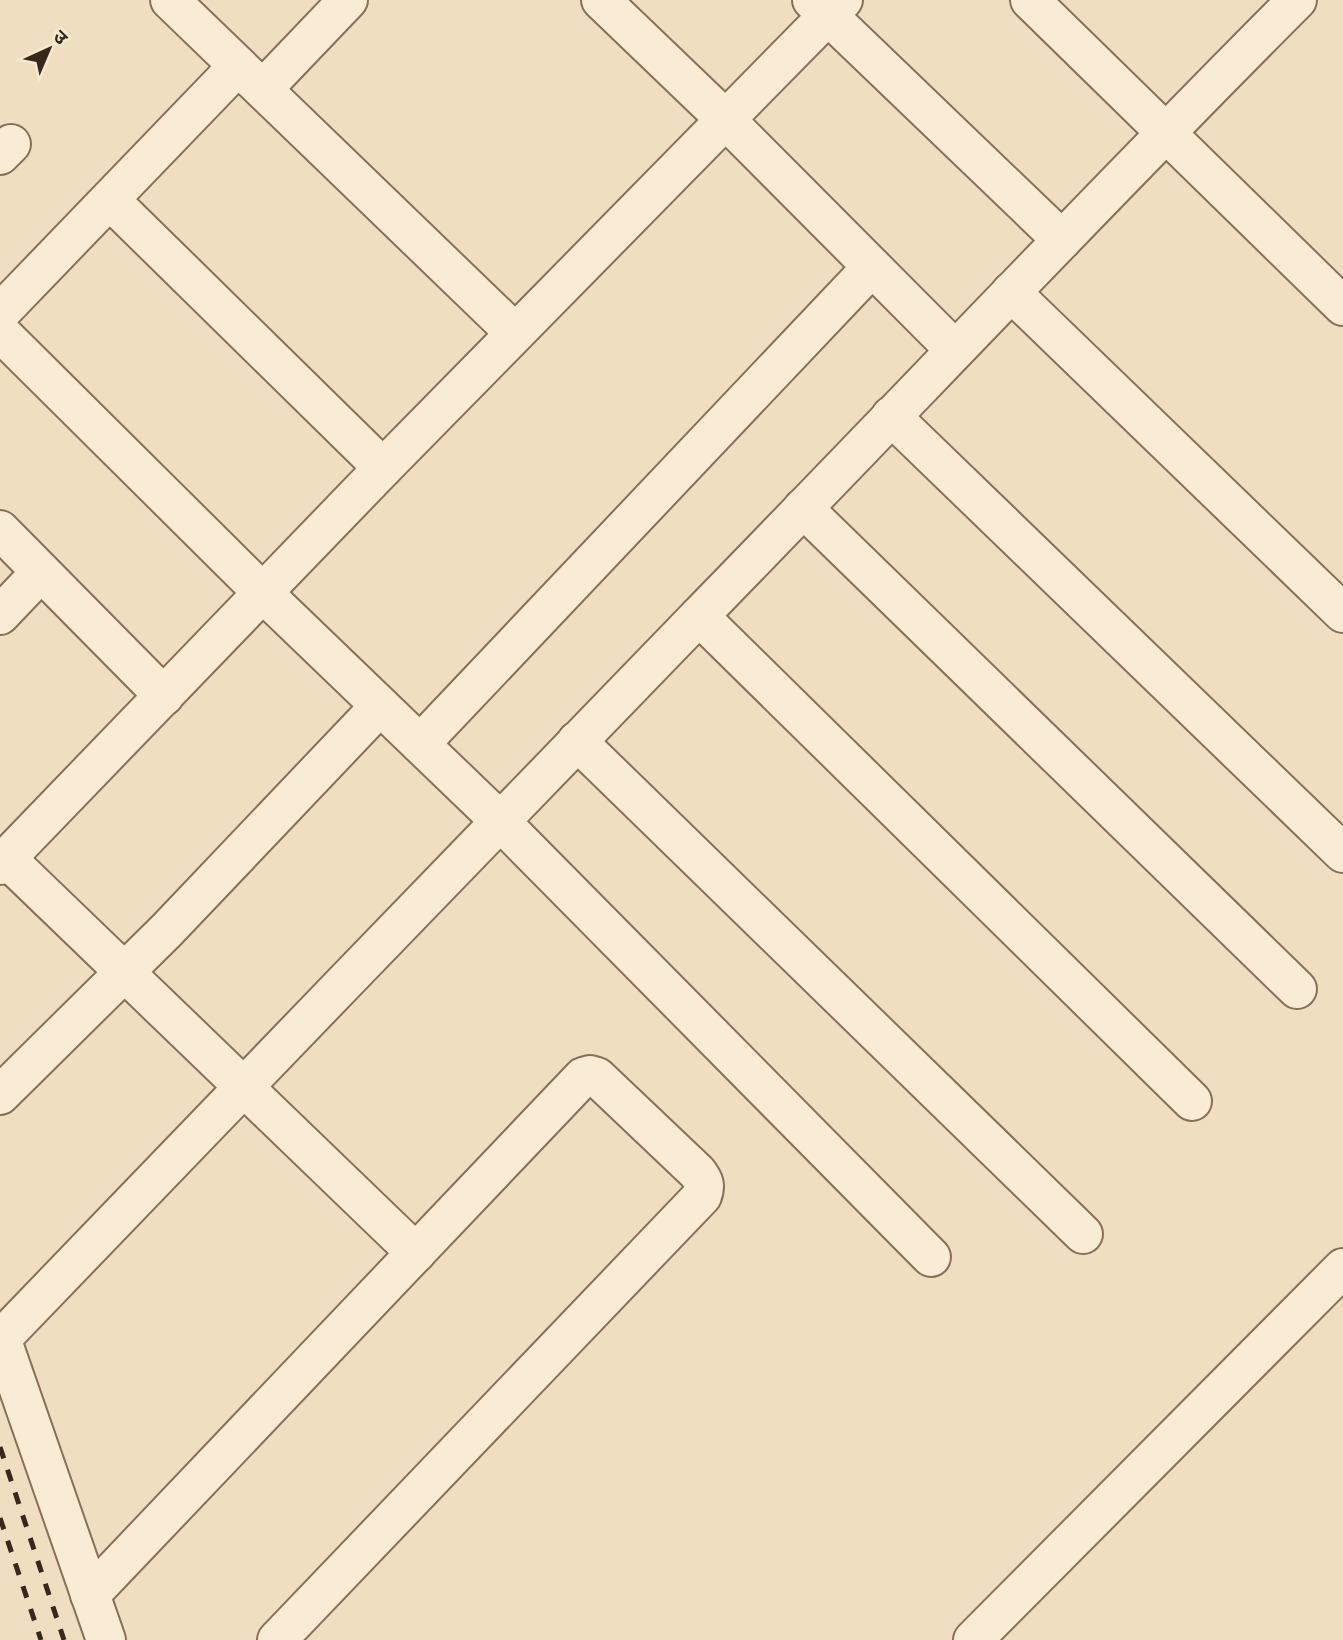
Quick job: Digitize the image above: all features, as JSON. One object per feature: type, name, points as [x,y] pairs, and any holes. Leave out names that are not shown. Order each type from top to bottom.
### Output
[{"type":"street","points":[[170,0],[515,333]]},
{"type":"street","points":[[0,313],[110,200],[251,78],[348,0]]},
{"type":"street","points":[[601,0],[726,120],[954,351]]},
{"type":"street","points":[[1030,0],[1343,306]]},
{"type":"street","points":[[106,1640],[1,1337],[499,820],[1297,0]]},
{"type":"street","points":[[416,1253],[124,972],[3,861],[383,468],[726,120],[828,5],[1062,240]]},
{"type":"street","points":[[110,200],[383,468]]},
{"type":"street","points":[[420,744],[872,267]]},
{"type":"street","points":[[1011,292],[1341,609]]},
{"type":"street","points":[[0,331],[263,593],[499,820],[930,1257]]},
{"type":"street","points":[[891,416],[1343,853]]},
{"type":"street","points":[[803,508],[1297,989]]},
{"type":"street","points":[[0,530],[164,696]]},
{"type":"street","points":[[0,615],[41,572]]},
{"type":"street","points":[[699,616],[1192,1101]]},
{"type":"street","points":[[0,1095],[124,972],[380,706]]},
{"type":"street","points":[[577,741],[1083,1234]]},
{"type":"street","points":[[90,1595],[577,1084],[590,1075],[597,1077],[704,1180],[705,1188],[695,1205],[276,1640]]},
{"type":"street","points":[[973,1640],[1343,1268]]},
{"type":"railway","points":[[0,1447],[64,1640]]},
{"type":"railway","points":[[0,1518],[41,1640]]}]
